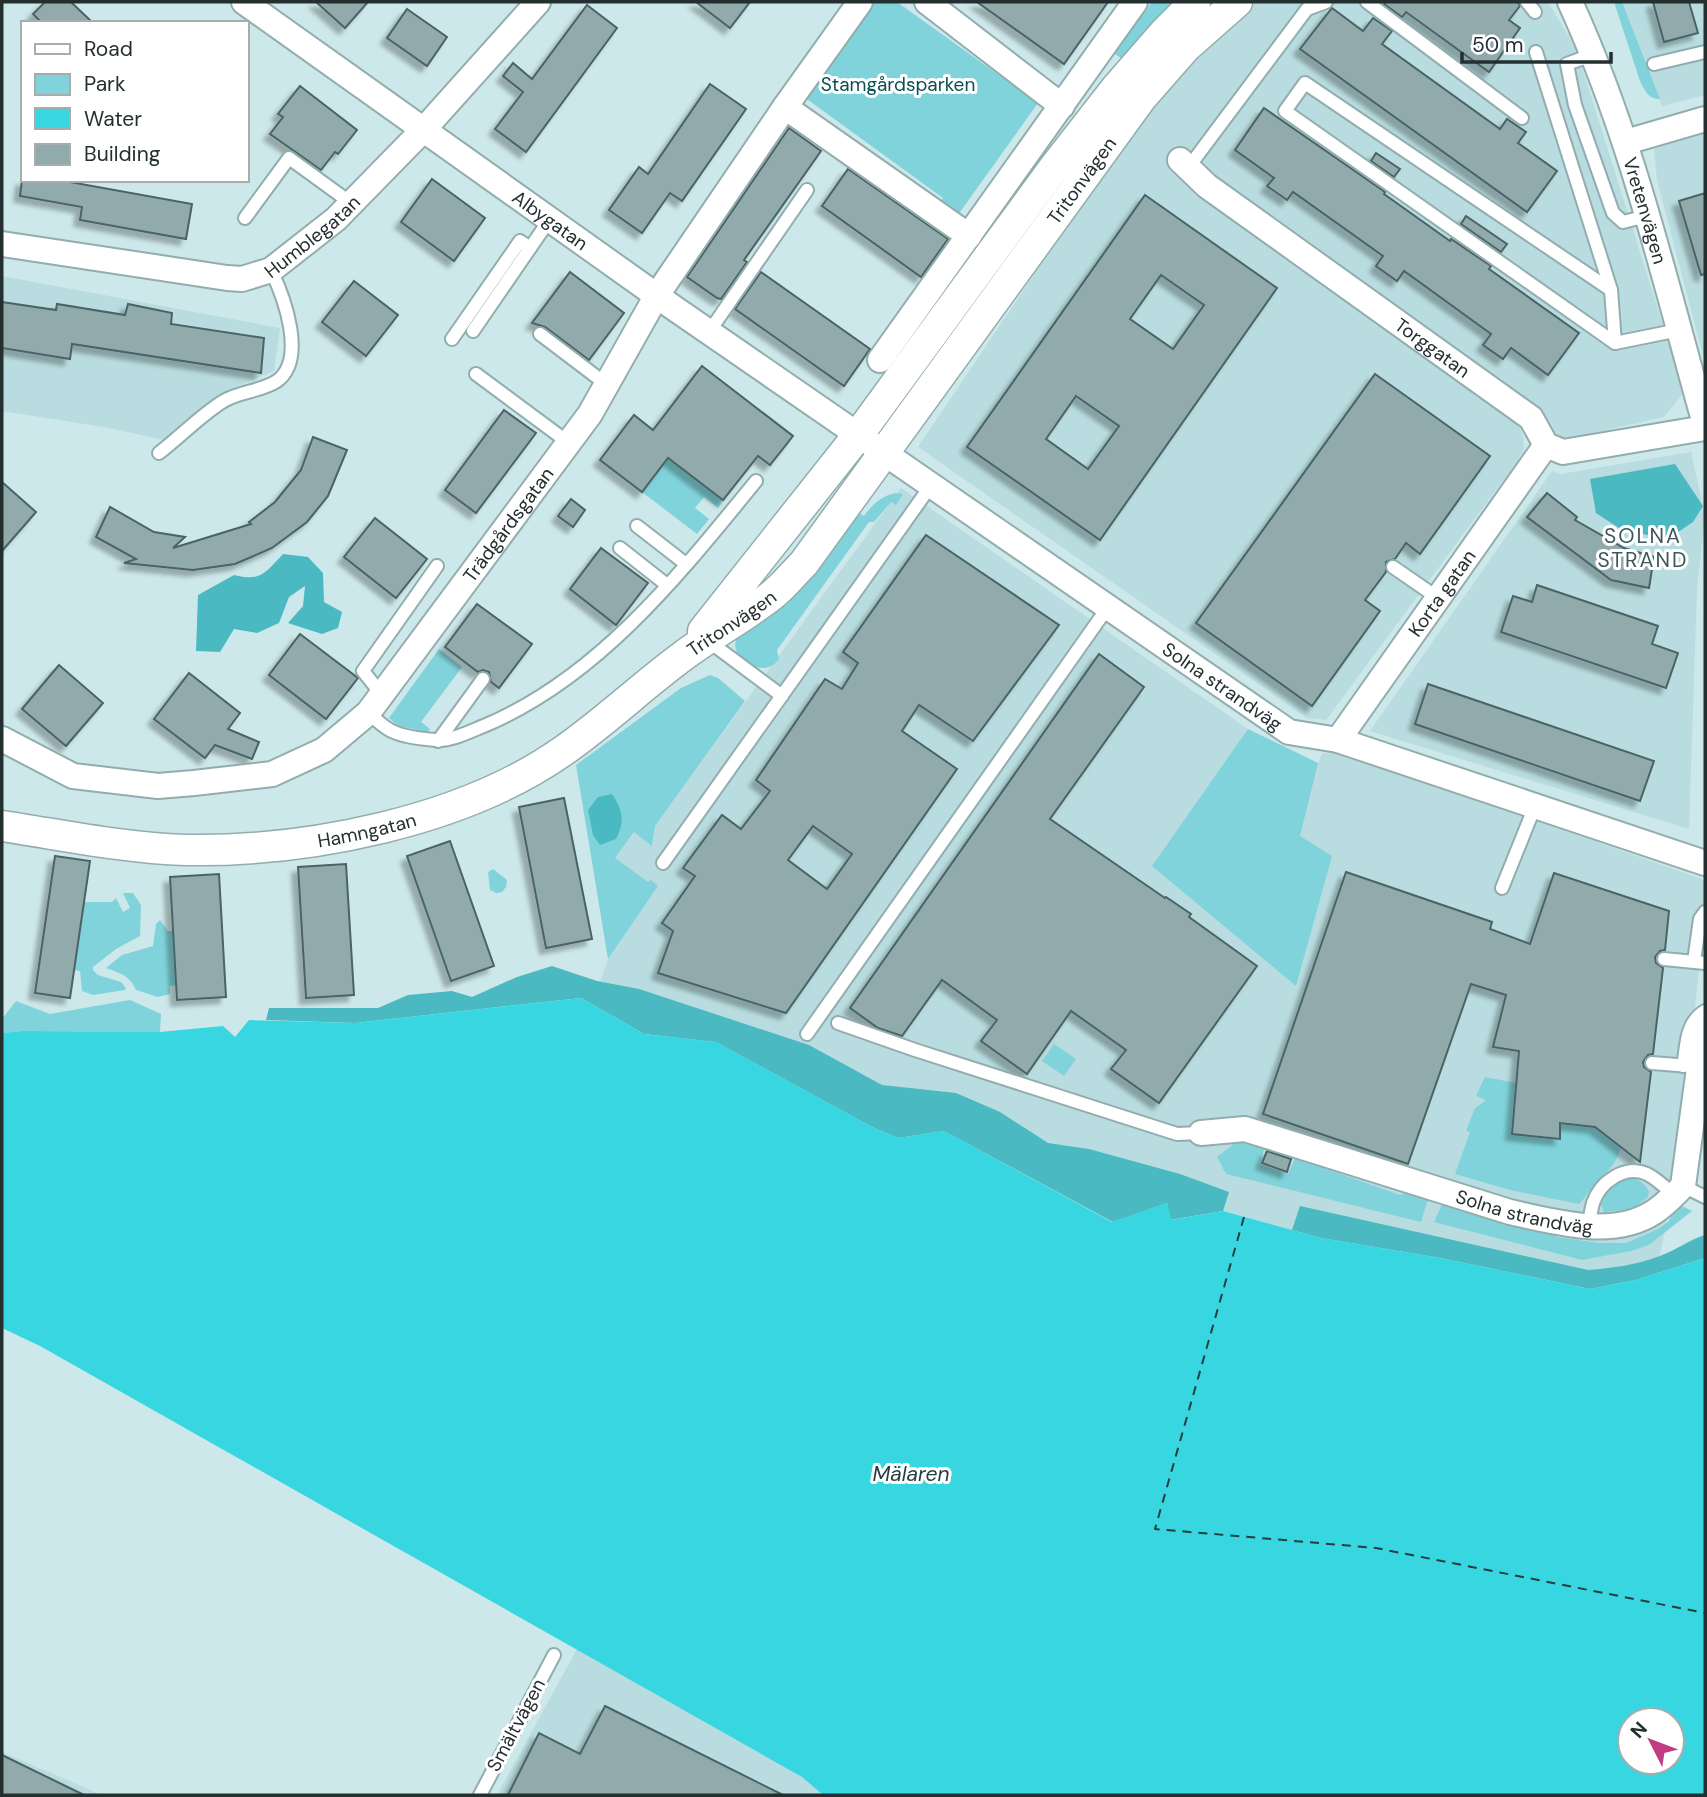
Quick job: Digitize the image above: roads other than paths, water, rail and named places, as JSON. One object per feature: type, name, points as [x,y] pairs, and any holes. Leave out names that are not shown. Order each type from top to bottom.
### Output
[{"type":"street","name":"Albygatan","points":[[244,2],[709,332],[859,434]]},
{"type":"street","name":"Humblegatan","points":[[2,244],[227,278],[242,279],[271,270],[320,232],[351,203],[425,128],[538,2]]},
{"type":"street","name":"Trädgårdsgatan","points":[[2,739],[73,776],[158,786],[272,774],[324,750],[375,704],[590,414],[657,295],[860,2]]},
{"type":"street","points":[[927,2],[1062,106]]},
{"type":"street","points":[[880,360],[1135,2]]},
{"type":"street","name":"Tritonvägen","points":[[695,648],[859,434],[1053,169],[1109,97],[1164,33],[1195,2]]},
{"type":"street","name":"Tritonvägen","points":[[695,648],[772,596],[804,563],[1142,97],[1185,48],[1237,2]]},
{"type":"street","name":"Vretenvägen","points":[[1570,2],[1594,54],[1626,142],[1705,426]]},
{"type":"street","points":[[785,107],[969,236]]},
{"type":"street","points":[[1626,142],[1705,119]]},
{"type":"street","name":"Torggatan","points":[[1184,164],[1207,186],[1531,418],[1546,445]]},
{"type":"street","points":[[1546,445],[1563,452],[1705,426]]},
{"type":"street","name":"Solna strandväg","points":[[859,434],[1289,732],[1338,740],[1705,863]]},
{"type":"street","name":"Korta gatan","points":[[1338,740],[1546,445]]},
{"type":"street","name":"Hamngatan","points":[[2,826],[185,850],[276,846],[346,836],[417,820],[506,784],[562,752],[695,648]]},
{"type":"street","points":[[1688,1193],[1692,1066],[1705,1024]]},
{"type":"street","name":"Solna strandväg","points":[[1201,1133],[1245,1129],[1510,1212],[1548,1220],[1589,1225],[1631,1223],[1688,1193]]},
{"type":"lane","points":[[1184,164],[1307,9],[1326,2]]},
{"type":"lane","points":[[1367,2],[1522,118]]},
{"type":"lane","points":[[1536,52],[1611,290],[1615,343]]},
{"type":"lane","points":[[1654,64],[1705,52]]},
{"type":"lane","points":[[1594,54],[1567,64],[1575,105],[1613,213],[1623,222],[1647,216]]},
{"type":"lane","points":[[1611,290],[1305,83],[1285,111],[1615,343],[1679,330]]},
{"type":"lane","points":[[245,218],[289,158],[351,203]]},
{"type":"lane","points":[[709,332],[807,190]]},
{"type":"lane","points":[[473,331],[550,219]]},
{"type":"lane","points":[[452,339],[520,241],[530,248]]},
{"type":"lane","points":[[159,453],[222,402],[239,393],[256,393],[278,380],[287,369],[290,355],[290,322],[271,270]]},
{"type":"lane","points":[[540,334],[606,384]]},
{"type":"lane","points":[[476,374],[569,443]]},
{"type":"lane","points":[[437,566],[363,671],[375,704],[393,732],[438,741],[466,734],[502,718],[551,689],[609,644],[686,564],[755,481]]},
{"type":"lane","points":[[663,863],[932,484]]},
{"type":"lane","points":[[637,526],[686,564]]},
{"type":"lane","points":[[621,548],[667,585]]},
{"type":"lane","points":[[1393,567],[1438,598]]},
{"type":"lane","points":[[807,1034],[1108,607]]},
{"type":"lane","points":[[695,648],[782,696]]},
{"type":"lane","points":[[438,741],[483,679]]},
{"type":"lane","points":[[1502,888],[1535,806]]},
{"type":"lane","points":[[1664,959],[1699,962],[1700,919],[1705,912]]},
{"type":"lane","points":[[1652,1063],[1692,1066],[1690,1025],[1705,1011]]},
{"type":"lane","points":[[838,1023],[1177,1134],[1201,1133]]},
{"type":"lane","points":[[1589,1225],[1594,1201],[1603,1187],[1634,1164],[1648,1174],[1688,1193]]},
{"type":"lane","name":"Smältvägen","points":[[480,1795],[554,1655]]},
{"type":"water","name":"Mälaren","points":[[581,998],[644,1034],[716,1042],[872,1127],[898,1138],[944,1131],[1112,1222],[1167,1203],[1171,1220],[1223,1211],[1321,1238],[1440,1258],[1590,1289],[1636,1280],[1705,1258],[1705,1795],[823,1795],[802,1777],[40,1346],[2,1328],[2,1033],[160,1032],[223,1026],[235,1037],[249,1020],[355,1023]]},
{"type":"district","name":"SOLNA STRAND","points":[[1643,548]]},
{"type":"park label","name":"Stamgårdsparken","points":[[898,84]]}]
